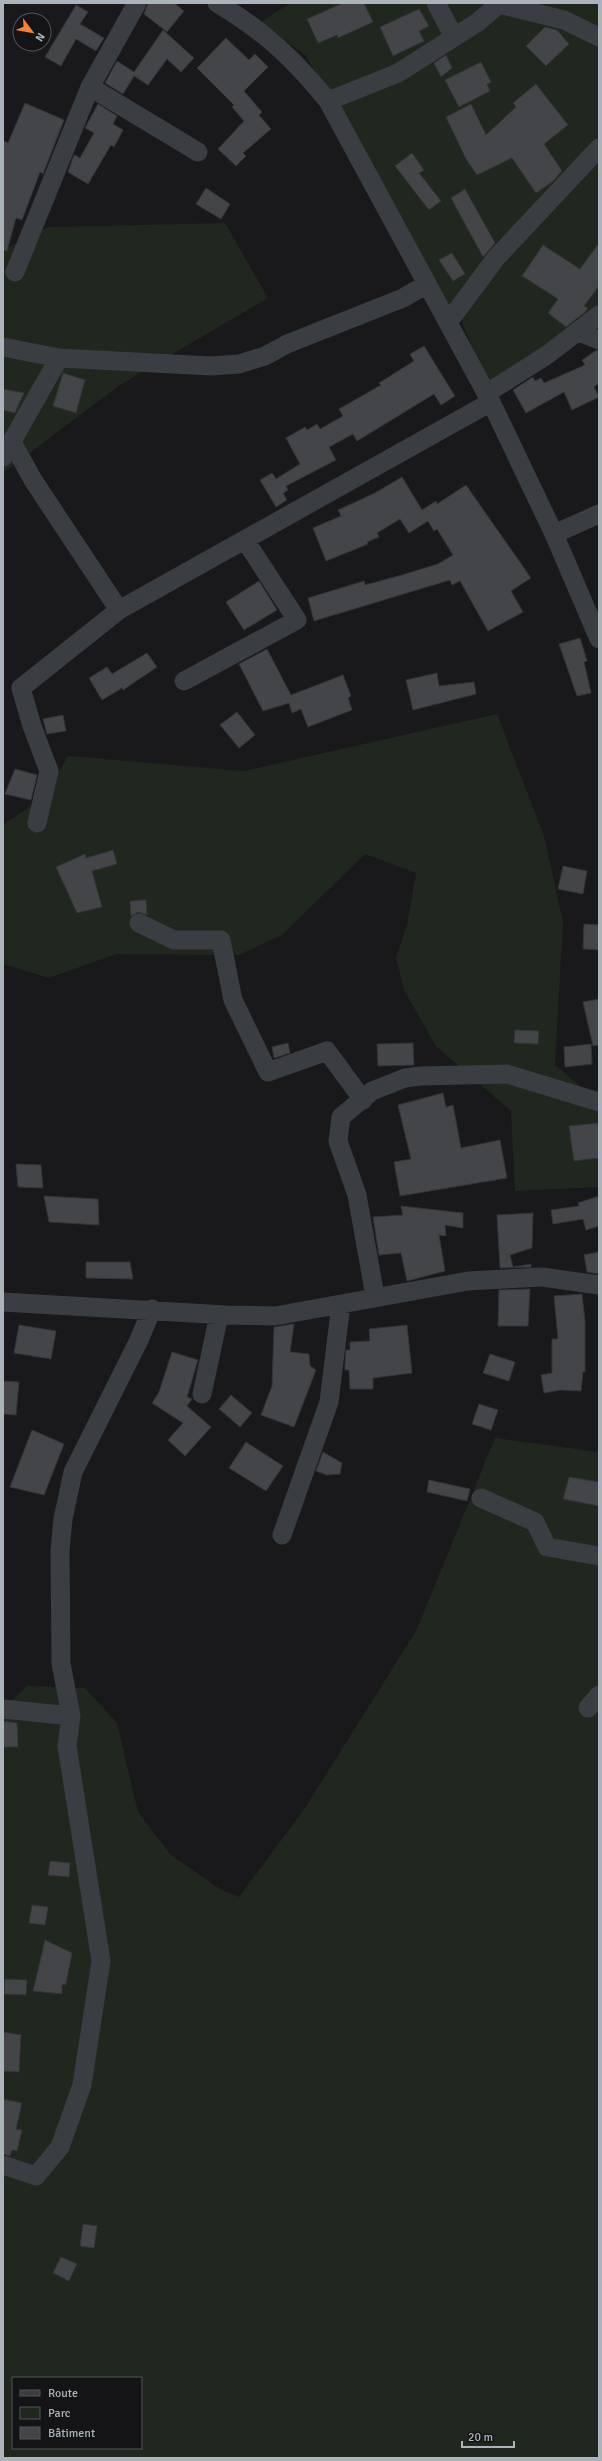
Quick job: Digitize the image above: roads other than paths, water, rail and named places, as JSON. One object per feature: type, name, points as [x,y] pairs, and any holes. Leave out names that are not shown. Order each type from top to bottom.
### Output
[{"type":"street","points":[[15,272],[90,87],[137,3]]},
{"type":"street","points":[[217,3],[247,21],[297,63],[328,101],[427,284],[449,321],[489,398],[554,534],[599,639]]},
{"type":"street","points":[[436,3],[454,37]]},
{"type":"street","points":[[328,101],[398,73],[478,22],[499,3],[564,20],[599,37]]},
{"type":"street","points":[[90,87],[198,152]]},
{"type":"street","points":[[449,321],[496,258],[599,148]]},
{"type":"street","points":[[3,347],[59,358],[211,366],[240,364],[265,356],[287,344],[403,298],[427,284]]},
{"type":"street","points":[[37,823],[49,771],[32,726],[22,688],[119,610],[245,540],[489,398],[579,332],[599,315]]},
{"type":"street","points":[[579,332],[599,340]]},
{"type":"street","points":[[59,358],[7,449],[33,480],[119,610]]},
{"type":"street","points":[[554,534],[599,514]]},
{"type":"street","points":[[184,681],[297,620],[245,540]]},
{"type":"street","points":[[139,923],[174,940],[221,940],[233,1000],[268,1072],[327,1051],[363,1100]]},
{"type":"street","points":[[374,1296],[357,1195],[338,1141],[341,1117],[372,1091],[405,1078],[507,1074],[599,1102]]},
{"type":"street","points":[[3,1302],[152,1309],[219,1315],[275,1316],[374,1296],[468,1281],[542,1277],[599,1285]]},
{"type":"street","points":[[282,1535],[329,1402],[340,1304]]},
{"type":"street","points":[[3,2166],[36,2176],[60,2147],[82,2085],[101,1961],[67,1746],[70,1716],[61,1663],[60,1551],[63,1519],[73,1472],[139,1340],[152,1309]]},
{"type":"street","points":[[202,1394],[219,1315]]},
{"type":"street","points":[[481,1498],[535,1522],[547,1547],[599,1556]]},
{"type":"street","points":[[3,1709],[70,1716]]}]
